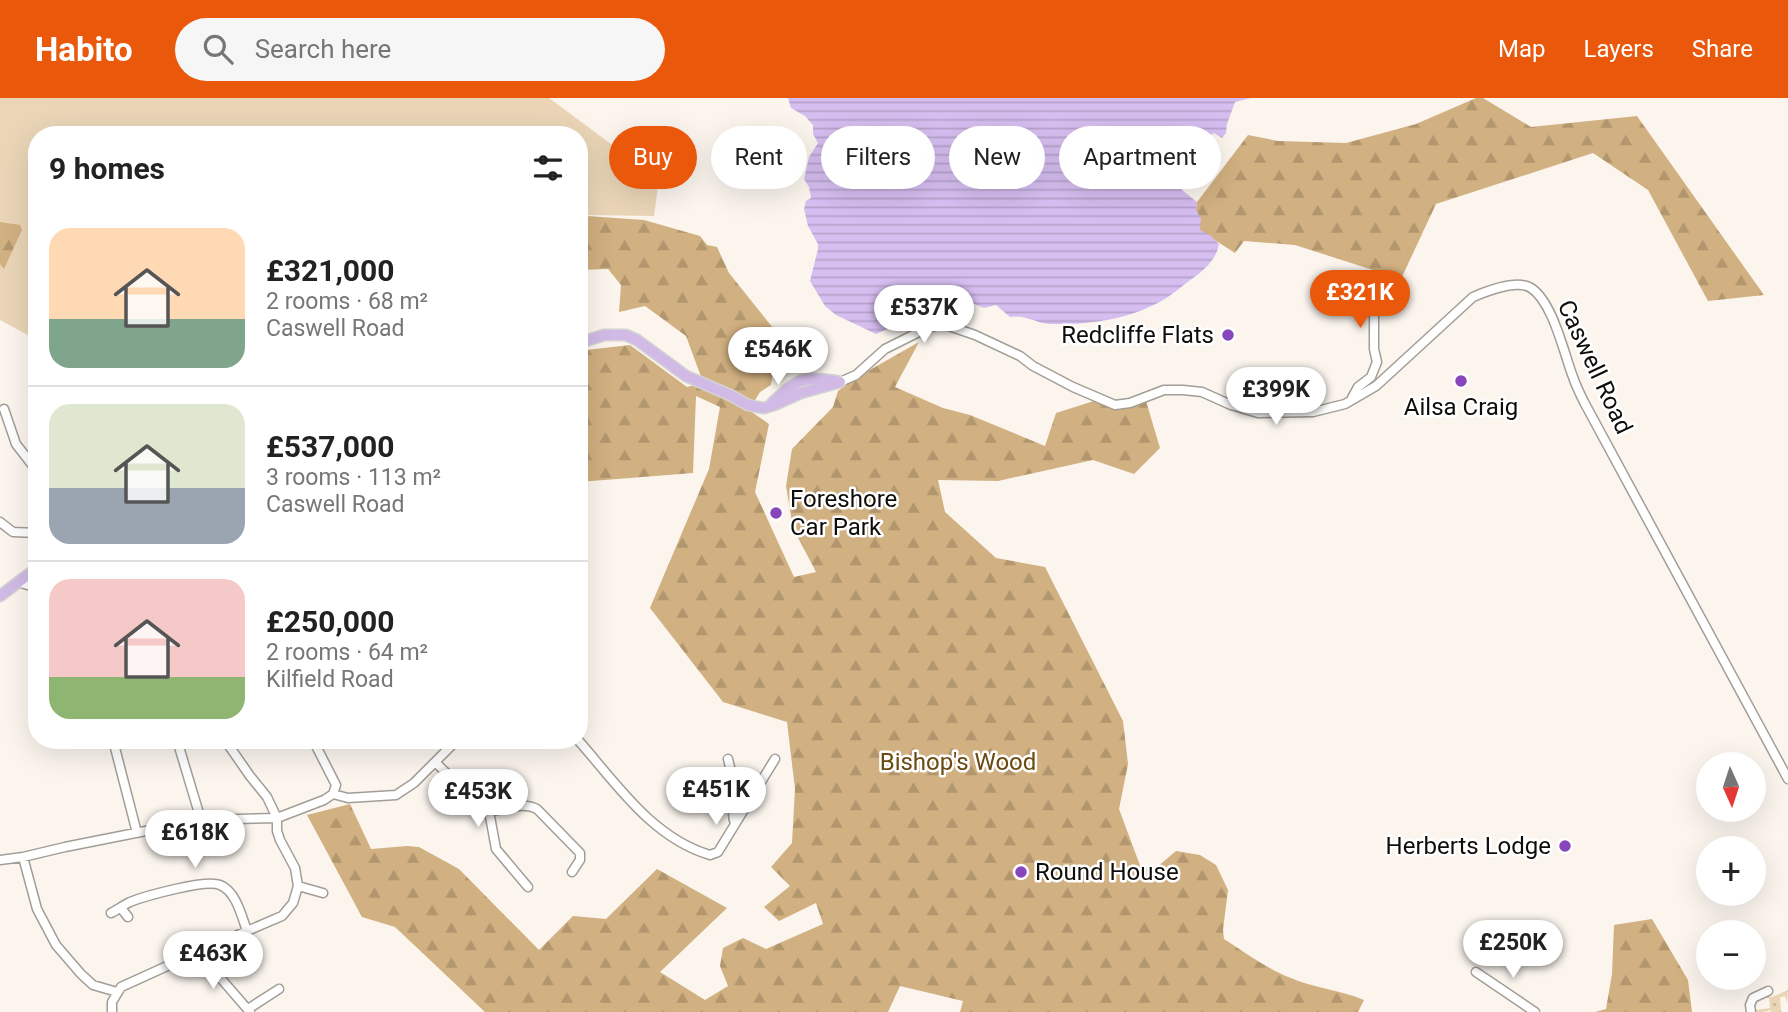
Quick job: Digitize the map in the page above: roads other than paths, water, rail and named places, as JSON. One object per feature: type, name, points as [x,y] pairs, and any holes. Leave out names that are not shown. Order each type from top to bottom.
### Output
[{"type":"main road","name":"Caswell Road","points":[[588,341],[604,335],[626,335],[686,376],[748,405],[764,408],[813,389],[840,382]]},
{"type":"main road","points":[[0,596],[28,575]]},
{"type":"street","name":"Caswell Road","points":[[840,382],[856,375],[886,349],[929,327],[943,324],[1020,356],[1073,387],[1115,405],[1130,403],[1153,393],[1173,390],[1202,392],[1258,413],[1313,412],[1345,404],[1376,386],[1473,297],[1492,289],[1511,286],[1531,288],[1541,298],[1558,329],[1573,379],[1584,402],[1788,779]]},
{"type":"street","points":[[1351,401],[1358,387],[1371,377],[1377,362],[1374,349],[1374,311]]},
{"type":"street","points":[[4,409],[16,444],[28,459]]},
{"type":"street","points":[[0,522],[13,532],[28,533]]},
{"type":"street","points":[[18,582],[28,585]]},
{"type":"street","points":[[115,749],[137,832]]},
{"type":"street","points":[[180,749],[201,820]]},
{"type":"street","points":[[112,1012],[112,1002],[121,988],[282,916],[293,904],[298,887],[295,868],[277,831],[277,818],[267,797],[231,749]]},
{"type":"street","points":[[0,860],[201,820],[277,818],[333,794],[336,785],[318,749]]},
{"type":"street","points":[[333,794],[348,798],[396,795],[414,783],[448,749]]},
{"type":"street","points":[[585,749],[618,789],[651,820],[682,844],[710,855],[718,852],[775,759]]},
{"type":"street","points":[[728,759],[739,804]]},
{"type":"street","points":[[435,762],[477,803],[489,811],[523,805],[537,809],[580,853],[580,860],[572,872]]},
{"type":"street","points":[[735,824],[734,809],[739,804],[749,804]]},
{"type":"street","points":[[489,811],[496,849],[528,887]]},
{"type":"street","points":[[23,857],[37,909],[57,945],[80,974],[93,985],[117,992]]},
{"type":"street","points":[[111,913],[129,903],[198,884],[220,885],[233,895],[247,931]]},
{"type":"street","points":[[298,887],[323,893]]},
{"type":"street","points":[[121,908],[128,918]]},
{"type":"street","points":[[198,952],[249,1011],[279,989]]},
{"type":"street","points":[[1476,972],[1535,1012]]},
{"type":"street","points":[[1478,986],[1485,977]]},
{"type":"street","points":[[1751,1012],[1753,998],[1768,991]]},
{"type":"place","name":"Redcliffe Flats","points":[[1228,335]]},
{"type":"place","name":"Ailsa Craig","points":[[1461,381]]},
{"type":"place","name":"Foreshore Car Park","points":[[776,513]]},
{"type":"place","name":"Herberts Lodge","points":[[1565,846]]},
{"type":"place","name":"Round House","points":[[1021,872]]},
{"type":"park label","name":"Bishop's Wood","points":[[958,762]]}]
